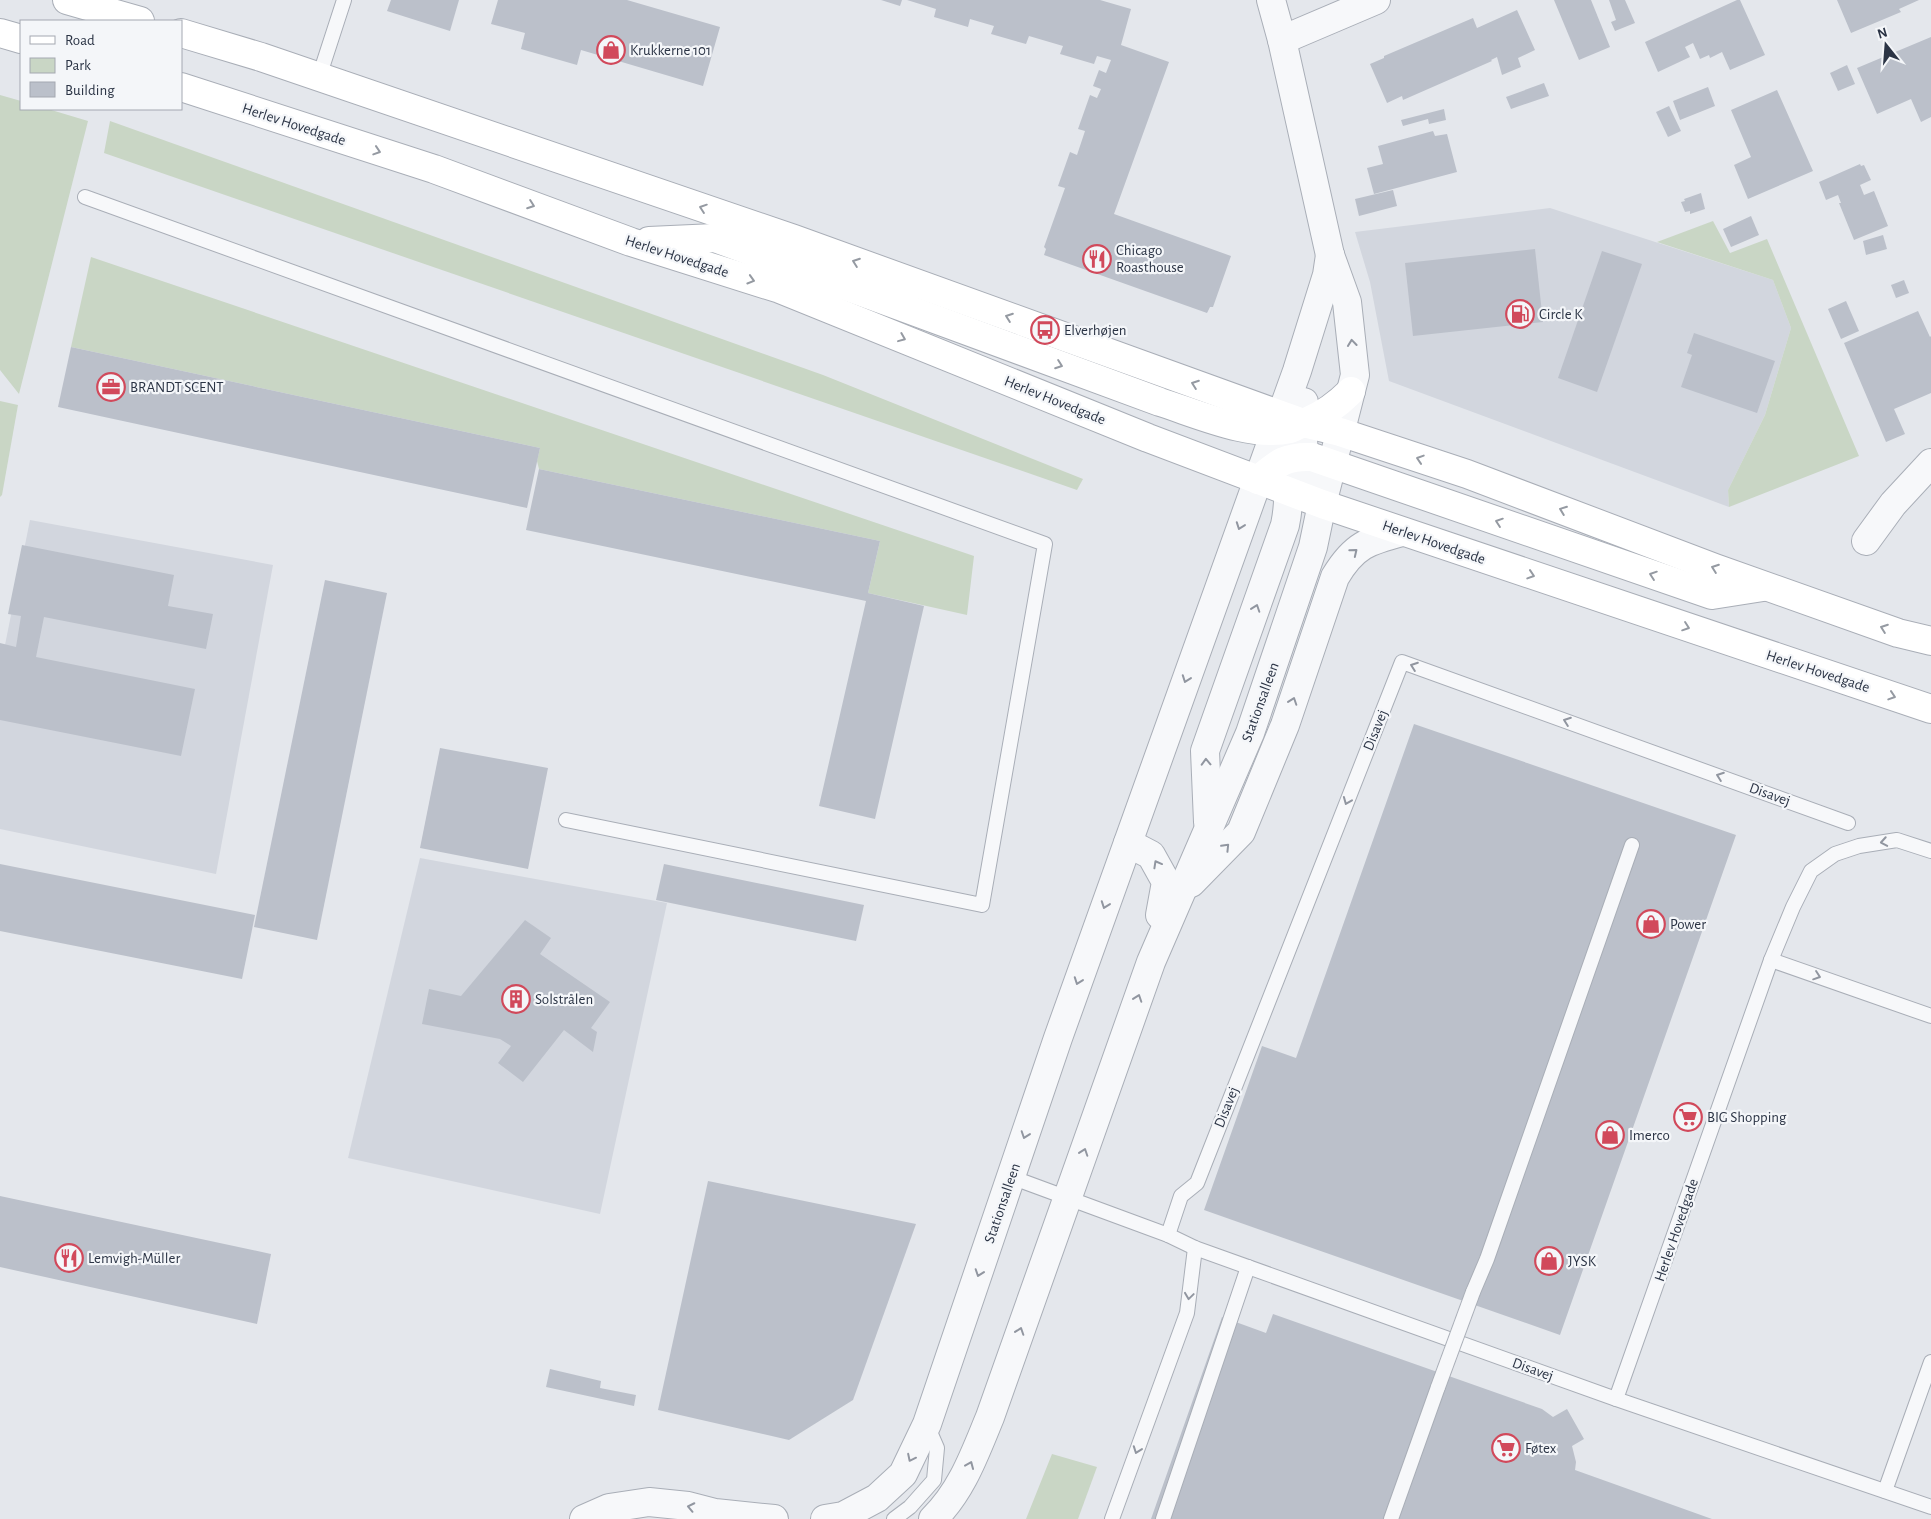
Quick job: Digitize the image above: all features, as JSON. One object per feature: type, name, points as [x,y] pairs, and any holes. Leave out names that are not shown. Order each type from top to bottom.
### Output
[{"type":"main road","points":[[67,0],[137,20]]},
{"type":"main road","points":[[0,32],[20,39]]},
{"type":"main road","points":[[182,34],[261,57],[794,240],[1241,400],[1284,436],[1333,464],[1429,498],[1712,595],[1768,586]]},
{"type":"main road","name":"Herlev Hovedgade","points":[[182,87],[434,170],[630,242],[780,289],[1288,492],[1931,709]]},
{"type":"main road","points":[[630,242],[715,238],[1160,402],[1228,424],[1284,436],[1340,432],[1467,474],[1715,568],[1898,633],[1931,641]]},
{"type":"main road","points":[[1258,480],[1277,464],[1284,436],[1322,415],[1341,402],[1351,391]]},
{"type":"street","points":[[1208,828],[1206,752],[1286,525],[1289,506],[1284,436],[1303,404],[1325,330],[1328,265],[1282,40],[1271,0]]},
{"type":"street","points":[[1282,40],[1376,0]]},
{"type":"street","points":[[1328,265],[1347,302],[1355,375],[1340,432]]},
{"type":"street","name":"Stationsalleen","points":[[933,1519],[945,1507],[970,1466],[996,1401],[1151,962],[1250,734],[1312,547],[1340,432]]},
{"type":"street","points":[[1284,436],[1307,470],[1322,504]]},
{"type":"street","points":[[1866,541],[1892,504],[1931,463]]},
{"type":"street","name":"Stationsalleen","points":[[825,1519],[843,1516],[877,1498],[903,1474],[927,1424],[1058,1038],[1258,480]]},
{"type":"street","points":[[1180,894],[1240,832],[1285,725],[1335,577],[1345,560],[1367,543],[1402,532]]},
{"type":"street","name":"Stationsalleen","points":[[1128,843],[1151,855],[1166,882],[1151,962]]},
{"type":"street","points":[[584,1519],[609,1508],[649,1502],[688,1506],[715,1513],[774,1519]]},
{"type":"lane","points":[[319,77],[344,0]]},
{"type":"lane","points":[[84,197],[1045,544],[982,905],[566,820]]},
{"type":"lane","name":"Disavej","points":[[1168,1236],[1181,1196],[1196,1183],[1402,662],[1848,823]]},
{"type":"lane","name":"Herlev Hovedgade","points":[[1616,1399],[1771,960],[1793,907],[1811,871],[1836,854],[1859,846],[1897,840],[1931,851]]},
{"type":"lane","points":[[1391,1519],[1487,1258],[1632,845]]},
{"type":"lane","points":[[1771,960],[1931,1016]]},
{"type":"lane","name":"Disavej","points":[[1011,1176],[1196,1248],[1616,1399]]},
{"type":"lane","points":[[1112,1519],[1187,1313],[1196,1248]]},
{"type":"lane","points":[[1163,1519],[1248,1267]]},
{"type":"lane","points":[[1885,1491],[1931,1362]]},
{"type":"lane","points":[[1616,1399],[1931,1508]]},
{"type":"lane","points":[[894,1519],[910,1507],[934,1480],[937,1448],[927,1424]]},
{"type":"shaded area","points":[[1550,208],[1773,280],[1791,328],[1765,415],[1728,490],[1729,507],[1389,381],[1370,282],[1355,232]]},
{"type":"shaded area","points":[[30,520],[273,565],[216,874],[0,829],[0,670]]},
{"type":"shaded area","points":[[420,858],[667,903],[600,1214],[348,1158]]},
{"type":"green space","points":[[0,95],[20,101],[20,110],[51,110],[88,121],[19,394],[0,370]]},
{"type":"green space","points":[[110,121],[823,375],[1083,479],[1077,490],[104,153]]},
{"type":"green space","points":[[1713,221],[1730,253],[1767,239],[1859,456],[1729,507],[1728,490],[1765,415],[1791,328],[1773,280],[1657,242]]},
{"type":"green space","points":[[91,257],[974,556],[967,615],[868,593],[880,541],[539,469],[537,461],[540,448],[71,347]]},
{"type":"green space","points":[[0,401],[18,405],[2,495],[0,497]]},
{"type":"green space","points":[[1052,1454],[1097,1467],[1078,1519],[1026,1519]]},
{"type":"building","points":[[391,0],[459,0],[450,31],[387,11]]},
{"type":"building","points":[[498,0],[627,0],[720,27],[703,86],[581,50],[577,65],[521,49],[525,33],[491,24]]},
{"type":"building","points":[[881,0],[902,0],[900,6]]},
{"type":"building","points":[[907,0],[1100,0],[1131,9],[1121,45],[1169,62],[1114,214],[1231,256],[1213,307],[1210,307],[1207,313],[1044,255],[1046,249],[1044,247],[1065,188],[1058,186],[1070,152],[1077,155],[1085,131],[1078,129],[1090,95],[1097,98],[1101,89],[1093,86],[1099,70],[1106,73],[1111,60],[1097,56],[1094,64],[1060,54],[1063,46],[1029,36],[1026,44],[991,34],[994,26],[970,19],[968,27],[934,17],[936,9]]},
{"type":"building","points":[[1554,0],[1591,0],[1610,47],[1579,60]]},
{"type":"building","points":[[1609,0],[1625,0],[1635,23],[1615,31],[1611,22],[1616,20]]},
{"type":"building","points":[[1740,0],[1765,55],[1730,70],[1722,52],[1710,58],[1709,55],[1700,59],[1693,43],[1685,47],[1690,57],[1658,72],[1645,42]]},
{"type":"building","points":[[1837,0],[1919,0],[1899,9],[1901,12],[1851,33]]},
{"type":"building","points":[[1517,10],[1535,50],[1518,58],[1521,67],[1502,75],[1497,57],[1492,61],[1403,100],[1402,96],[1387,103],[1370,64],[1384,58],[1384,56],[1473,18],[1477,28]]},
{"type":"building","points":[[1931,37],[1931,117],[1921,122],[1911,99],[1877,114],[1857,68]]},
{"type":"building","points":[[1847,65],[1855,84],[1838,91],[1830,73]]},
{"type":"building","points":[[1544,83],[1549,96],[1511,109],[1506,97]]},
{"type":"building","points":[[1708,87],[1715,106],[1680,120],[1673,101]]},
{"type":"building","points":[[1777,90],[1813,171],[1748,199],[1734,165],[1751,157],[1731,110]]},
{"type":"building","points":[[1669,106],[1681,131],[1668,137],[1656,112]]},
{"type":"building","points":[[1444,109],[1446,120],[1429,124],[1428,119],[1403,126],[1401,120]]},
{"type":"building","points":[[1433,131],[1435,136],[1447,134],[1457,172],[1374,194],[1367,168],[1383,164],[1378,146]]},
{"type":"building","points":[[1860,164],[1861,166],[1864,165],[1871,180],[1860,185],[1864,195],[1874,191],[1888,226],[1854,240],[1839,203],[1841,203],[1838,195],[1826,200],[1819,182]]},
{"type":"building","points":[[1393,190],[1397,206],[1359,216],[1355,199]]},
{"type":"building","points":[[1701,193],[1705,209],[1690,214],[1690,211],[1685,212],[1681,202],[1685,201],[1684,199]]},
{"type":"building","points":[[1751,216],[1759,235],[1731,247],[1723,229]]},
{"type":"building","points":[[1883,235],[1887,249],[1866,255],[1863,241]]},
{"type":"building","points":[[1535,249],[1543,322],[1413,336],[1405,263]]},
{"type":"building","points":[[1602,251],[1642,264],[1597,392],[1558,378]]},
{"type":"building","points":[[1904,280],[1909,293],[1896,298],[1891,285]]},
{"type":"building","points":[[1846,301],[1859,331],[1841,339],[1828,309]]},
{"type":"building","points":[[1918,311],[1931,336],[1931,393],[1894,409],[1905,434],[1886,442],[1844,343]]},
{"type":"building","points":[[1694,333],[1775,361],[1757,413],[1681,387],[1692,355],[1687,353]]},
{"type":"building","points":[[71,347],[540,448],[527,508],[58,407]]},
{"type":"building","points":[[539,469],[880,541],[868,593],[924,606],[875,819],[819,806],[866,601],[526,530]]},
{"type":"building","points":[[22,545],[174,575],[168,606],[213,614],[206,649],[44,617],[36,657],[195,689],[181,756],[0,720],[0,643],[16,647],[21,616],[8,614]]},
{"type":"building","points":[[325,580],[387,593],[317,940],[254,927]]},
{"type":"building","points":[[1414,724],[1736,835],[1560,1335],[1204,1210],[1262,1046],[1296,1058]]},
{"type":"building","points":[[440,748],[548,768],[528,869],[420,848]]},
{"type":"building","points":[[0,864],[255,915],[242,979],[0,931]]},
{"type":"building","points":[[664,864],[864,905],[856,941],[656,900]]},
{"type":"building","name":"Solstrålen","points":[[525,920],[551,938],[540,954],[610,1002],[591,1028],[597,1032],[593,1052],[564,1030],[523,1082],[498,1063],[511,1046],[500,1039],[422,1024],[429,989],[461,996]]},
{"type":"building","points":[[708,1181],[916,1224],[853,1400],[789,1440],[658,1410]]},
{"type":"building","points":[[0,1196],[271,1254],[257,1324],[0,1267]]},
{"type":"building","points":[[1273,1314],[1542,1409],[1553,1417],[1567,1409],[1584,1439],[1572,1446],[1576,1462],[1575,1470],[1712,1519],[1151,1519],[1222,1317],[1266,1333]]},
{"type":"building","points":[[550,1369],[601,1381],[600,1388],[636,1395],[634,1406],[546,1387]]},
{"type":"place","name":"Krukkerne 101","points":[[611,50]]},
{"type":"place","name":"Chicago Roasthouse","points":[[1097,259]]},
{"type":"place","name":"Circle K","points":[[1520,314]]},
{"type":"place","name":"Elverhøjen","points":[[1045,330]]},
{"type":"place","name":"BRANDT SCENT","points":[[111,387]]},
{"type":"place","name":"Power","points":[[1651,924]]},
{"type":"place","name":"Solstrålen","points":[[516,999]]},
{"type":"place","name":"BIG Shopping","points":[[1688,1117]]},
{"type":"place","name":"Imerco","points":[[1610,1135]]},
{"type":"place","name":"Lemvigh-Müller","points":[[69,1258]]},
{"type":"place","name":"JYSK","points":[[1549,1261]]},
{"type":"place","name":"Føtex","points":[[1506,1448]]}]
